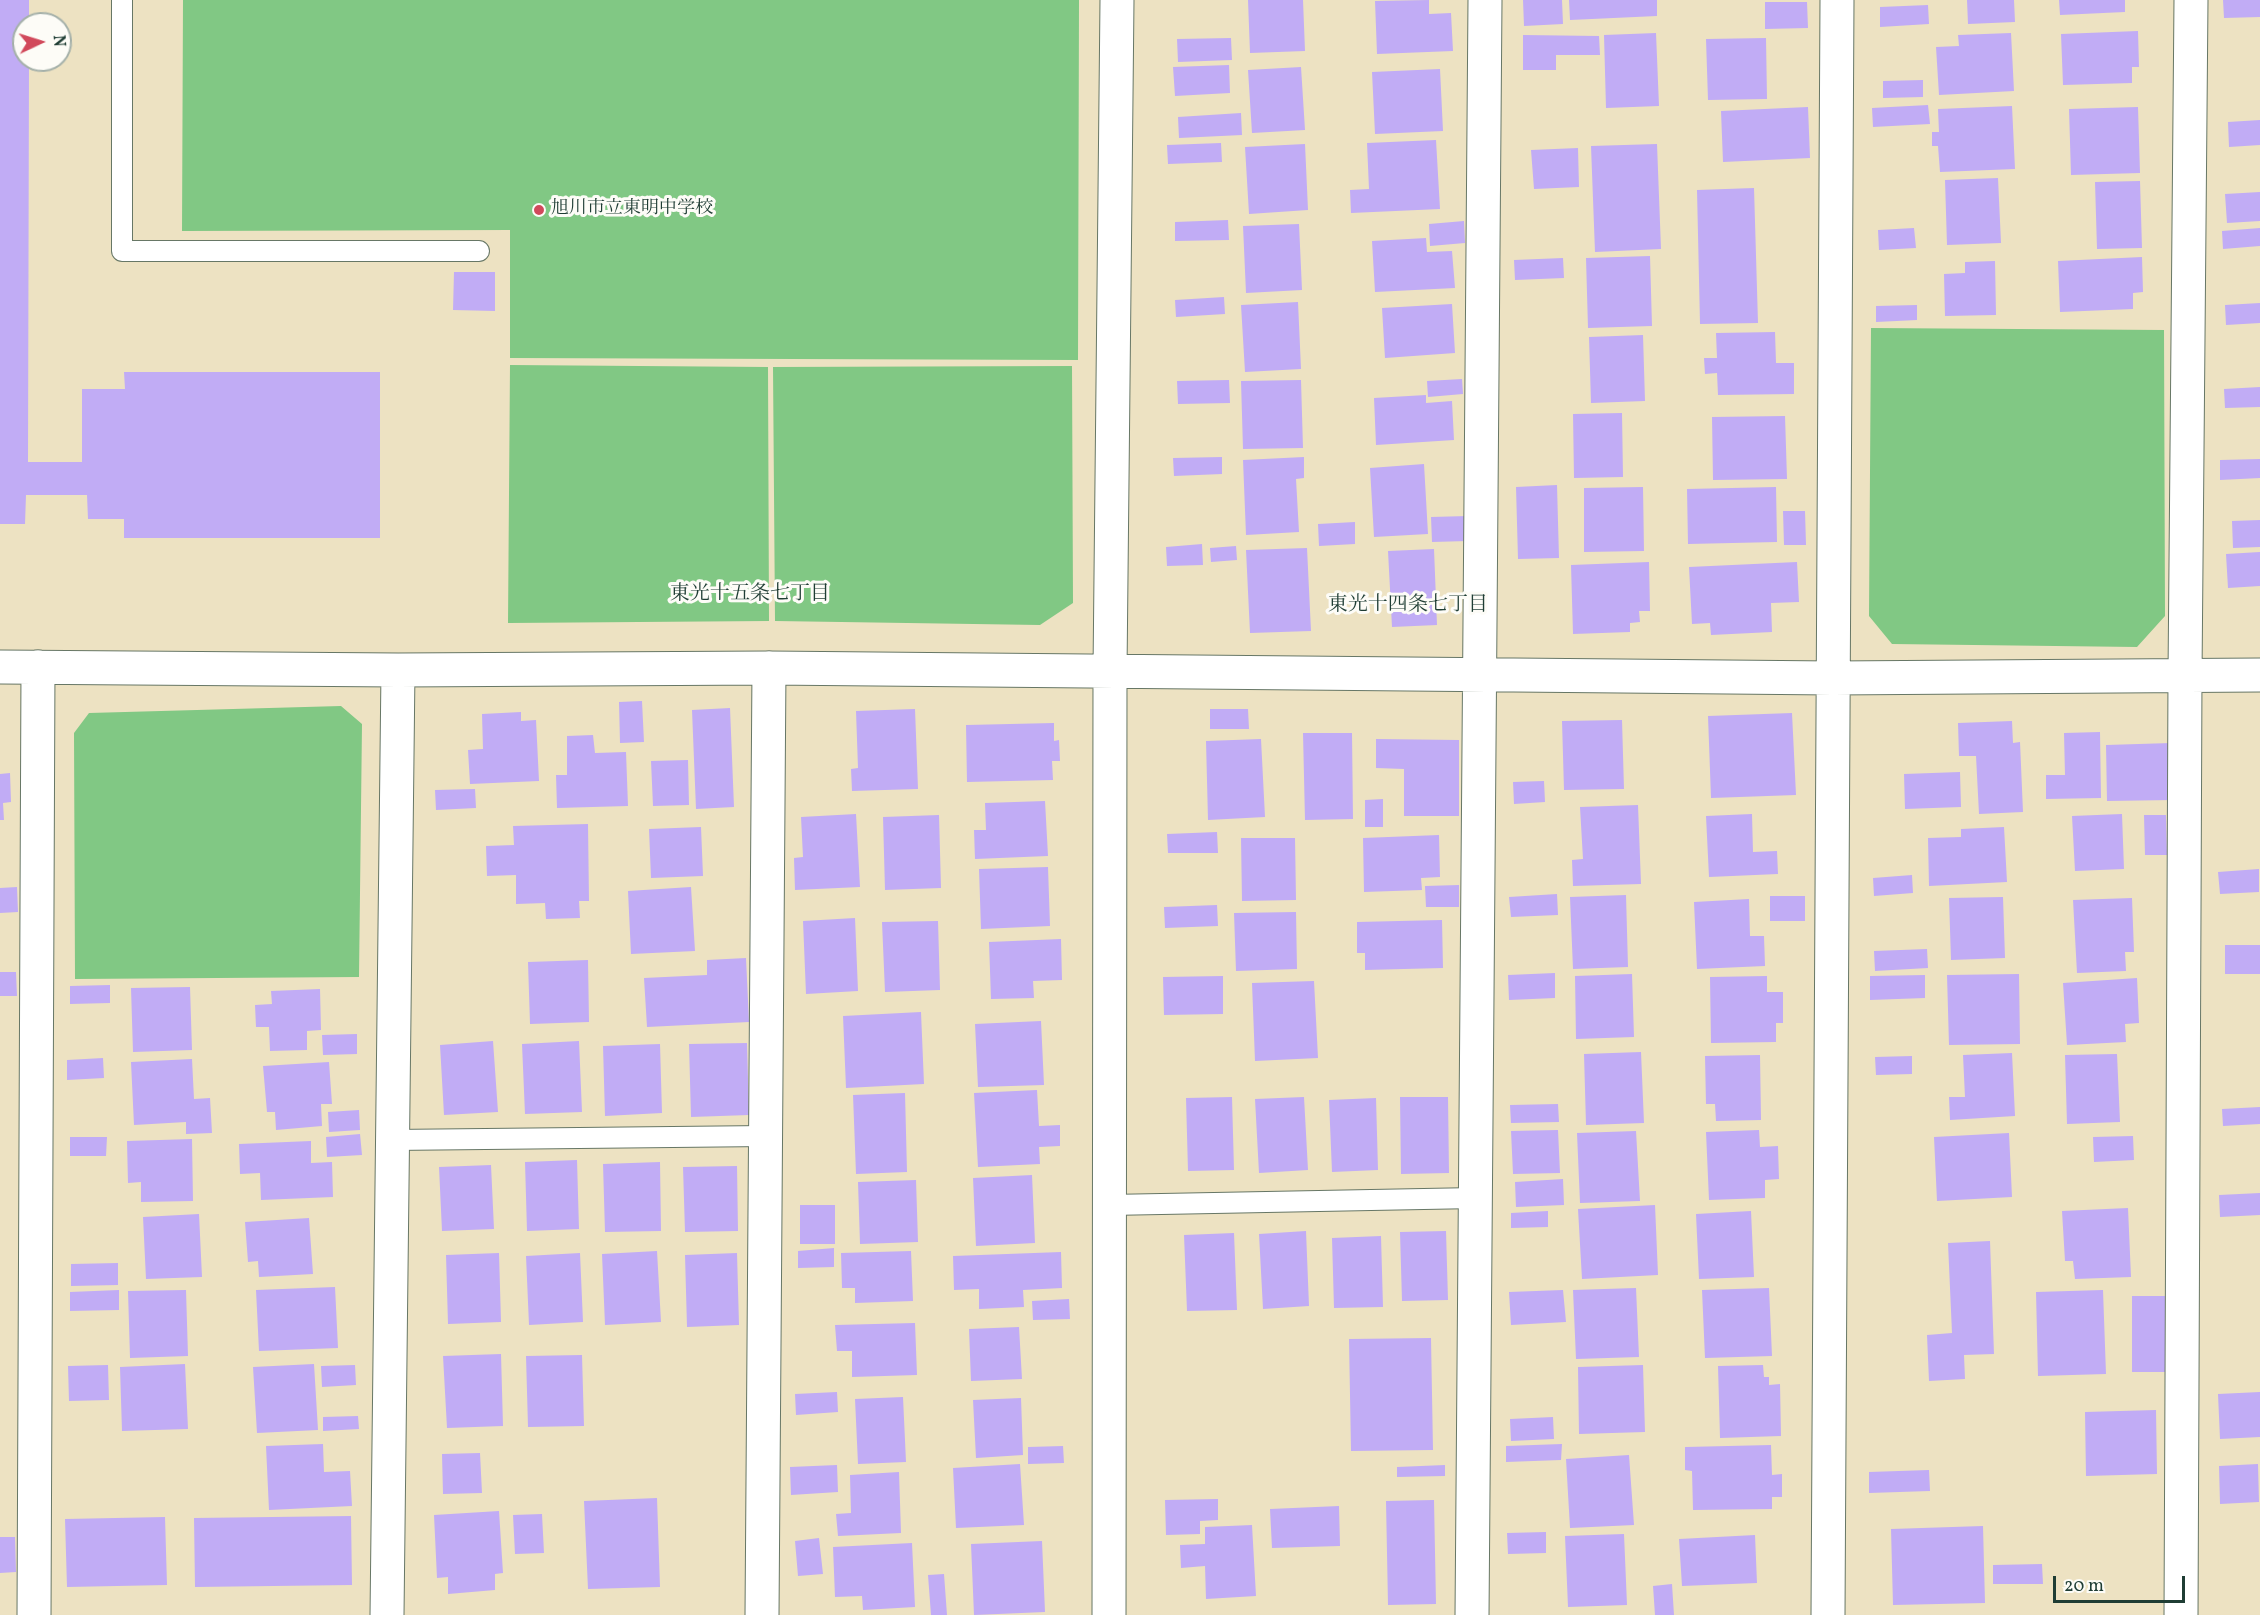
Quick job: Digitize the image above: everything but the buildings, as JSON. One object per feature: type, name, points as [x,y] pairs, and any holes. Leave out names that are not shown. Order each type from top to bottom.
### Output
[{"type":"street","points":[[1109,1615],[1110,671],[1117,0]]},
{"type":"street","points":[[1472,1615],[1482,676],[1485,0]]},
{"type":"street","points":[[1828,1615],[1837,0]]},
{"type":"street","points":[[2181,1615],[2185,675],[2191,0]]},
{"type":"street","points":[[0,667],[398,670],[769,668],[1833,678],[2260,675]]},
{"type":"street","points":[[34,1615],[38,667]]},
{"type":"street","points":[[762,1615],[769,668]]},
{"type":"street","points":[[387,1615],[398,670]]},
{"type":"lane","points":[[122,0],[122,251],[479,251]]},
{"type":"lane","points":[[392,1140],[766,1136]]},
{"type":"lane","points":[[1109,1205],[1476,1198]]},
{"type":"green space","points":[[183,0],[1079,0],[1078,360],[510,358],[510,230],[182,231]]},
{"type":"green space","points":[[1871,328],[2164,330],[2165,616],[2137,647],[1892,644],[1869,616]]},
{"type":"green space","points":[[510,365],[768,367],[769,621],[508,623]]},
{"type":"green space","points":[[1072,366],[1073,603],[1040,625],[775,621],[773,367]]},
{"type":"green space","points":[[341,706],[362,724],[359,977],[75,979],[74,733],[89,713]]},
{"type":"place","name":"旭川市立東明中学校","points":[[539,210]]},
{"type":"district","name":"東光十五条七丁目","points":[[750,595]]},
{"type":"district","name":"東光十四条七丁目","points":[[1408,606]]}]
